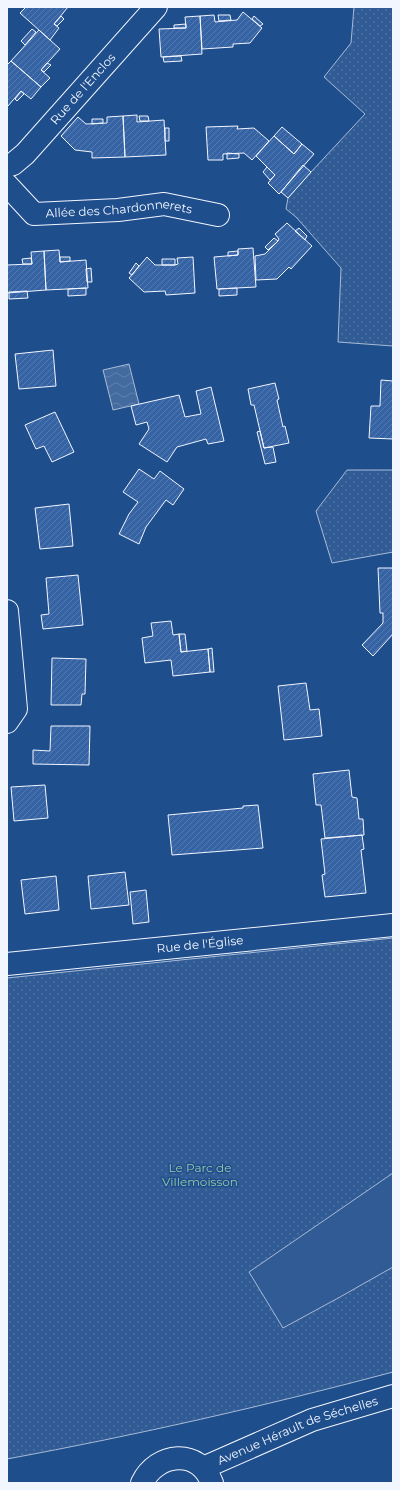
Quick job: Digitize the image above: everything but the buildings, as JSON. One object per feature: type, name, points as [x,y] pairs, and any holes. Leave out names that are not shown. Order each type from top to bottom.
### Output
[{"type":"street","name":"Rue de l'Enclos","points":[[7,166],[13,164],[25,154],[156,7]]},
{"type":"street","name":"Allée des Chardonnerets","points":[[7,185],[34,214],[118,210],[164,204],[218,216]]},
{"type":"street","points":[[7,611],[16,709],[7,722]]},
{"type":"street","name":"Rue de l'Église","points":[[7,964],[393,925]]},
{"type":"street","name":"Avenue Hérault de Séchelles","points":[[207,1475],[312,1420],[393,1396]]},
{"type":"street","points":[[142,1483],[154,1466],[163,1461],[174,1458],[184,1458],[194,1462],[207,1475]]},
{"type":"green space","points":[[354,7],[393,7],[393,346],[338,342],[341,268],[296,217],[286,209],[288,198],[365,114],[324,77],[351,43]]},
{"type":"green space","points":[[347,470],[393,470],[393,552],[332,563],[316,511]]},
{"type":"green space","name":"Le Parc de Villemoisson","points":[[393,938],[393,1372],[297,1397],[201,1419],[7,1459],[7,978]]},
{"type":"shaded area","points":[[393,1173],[393,1267],[283,1328],[249,1272]]},
{"type":"water","points":[[129,364],[139,404],[113,410],[103,370]]}]
